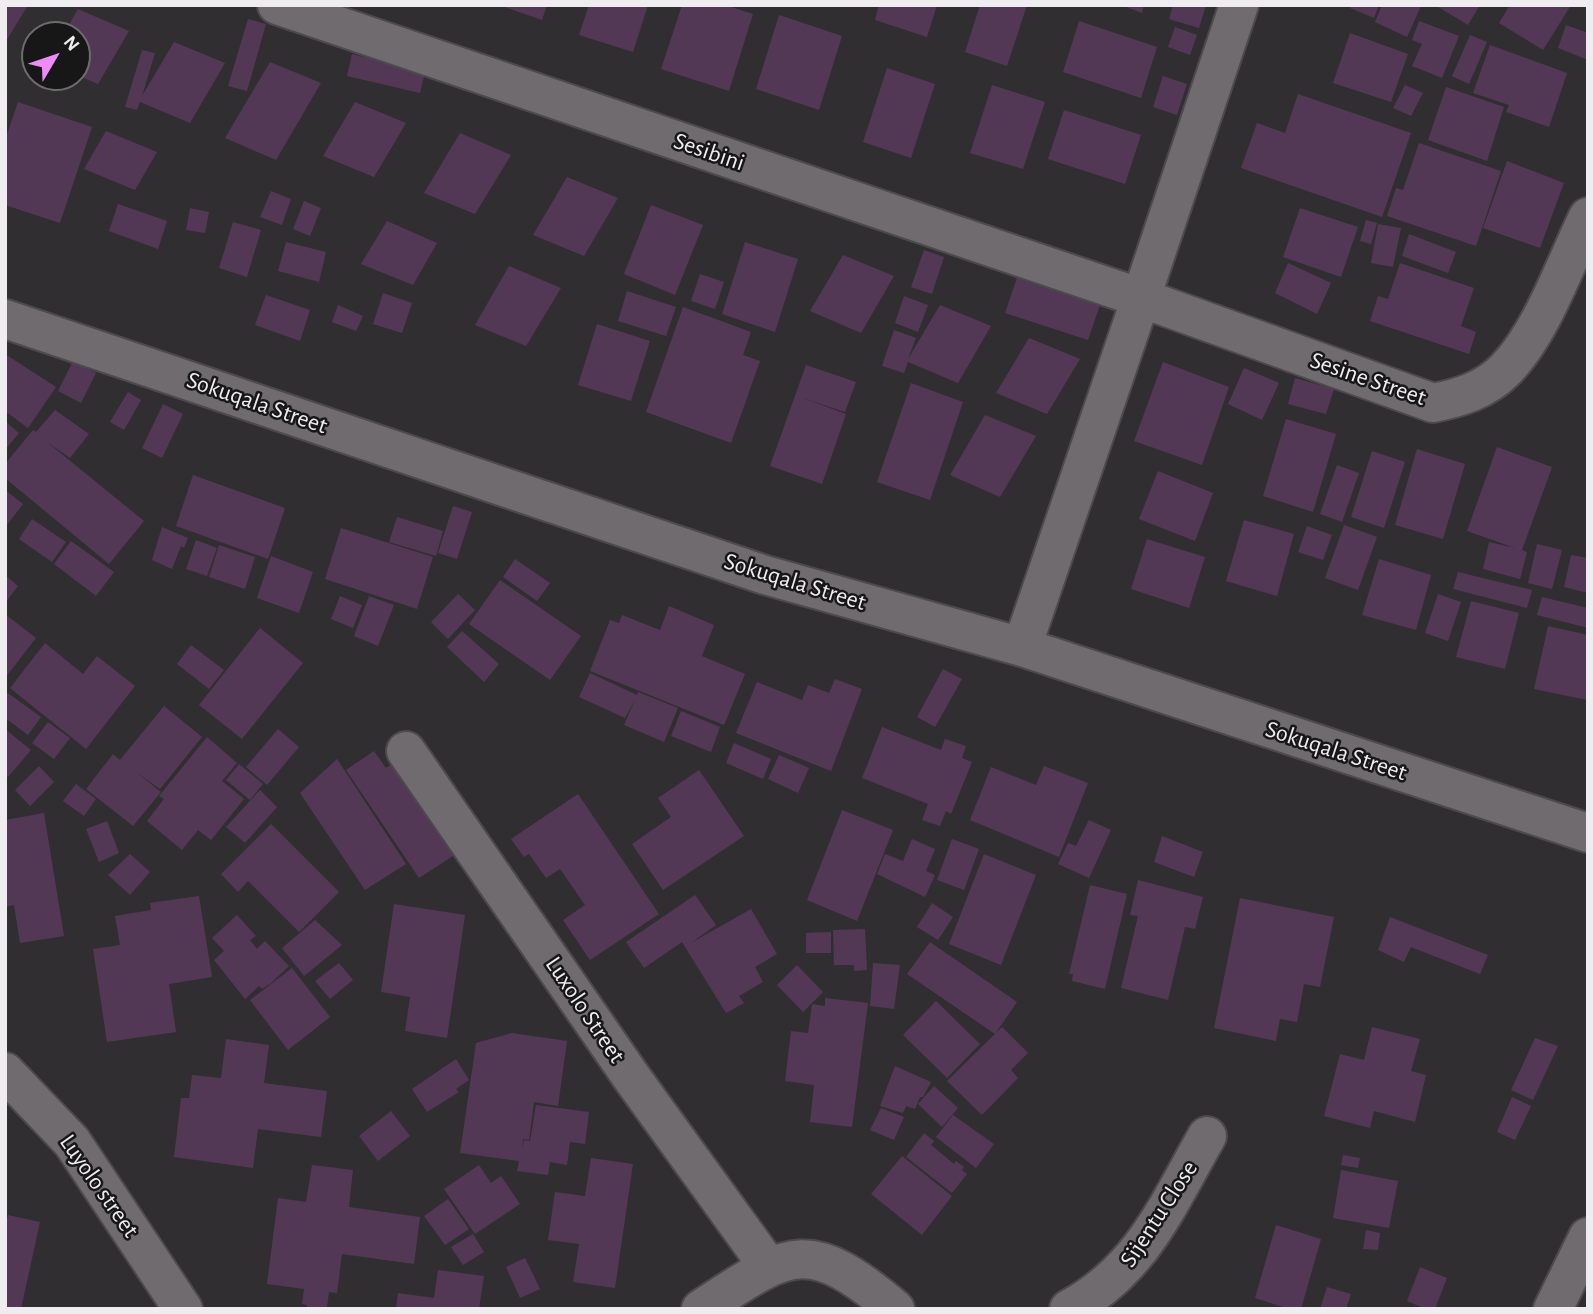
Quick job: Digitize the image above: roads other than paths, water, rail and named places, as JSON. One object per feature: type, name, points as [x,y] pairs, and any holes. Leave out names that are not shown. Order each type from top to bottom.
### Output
[{"type":"street","name":"Sesibini","points":[[277,5],[1141,298]]},
{"type":"street","points":[[1022,647],[1240,5]]},
{"type":"street","name":"Sesine Street","points":[[1141,298],[1433,403],[1460,397],[1484,386],[1506,369],[1531,334],[1588,217]]},
{"type":"street","name":"Sokuqala Street","points":[[5,319],[765,575],[1022,647],[1588,833]]},
{"type":"street","name":"Luxolo Street","points":[[406,751],[632,1079],[768,1266]]},
{"type":"street","name":"Luyolo street","points":[[5,1072],[72,1142],[183,1309]]},
{"type":"street","name":"Sijentu Close","points":[[1069,1309],[1120,1274],[1140,1249],[1208,1136]]},
{"type":"street","points":[[1553,1309],[1588,1237]]},
{"type":"street","points":[[701,1309],[768,1266],[807,1258],[833,1265],[864,1283],[895,1309]]}]
